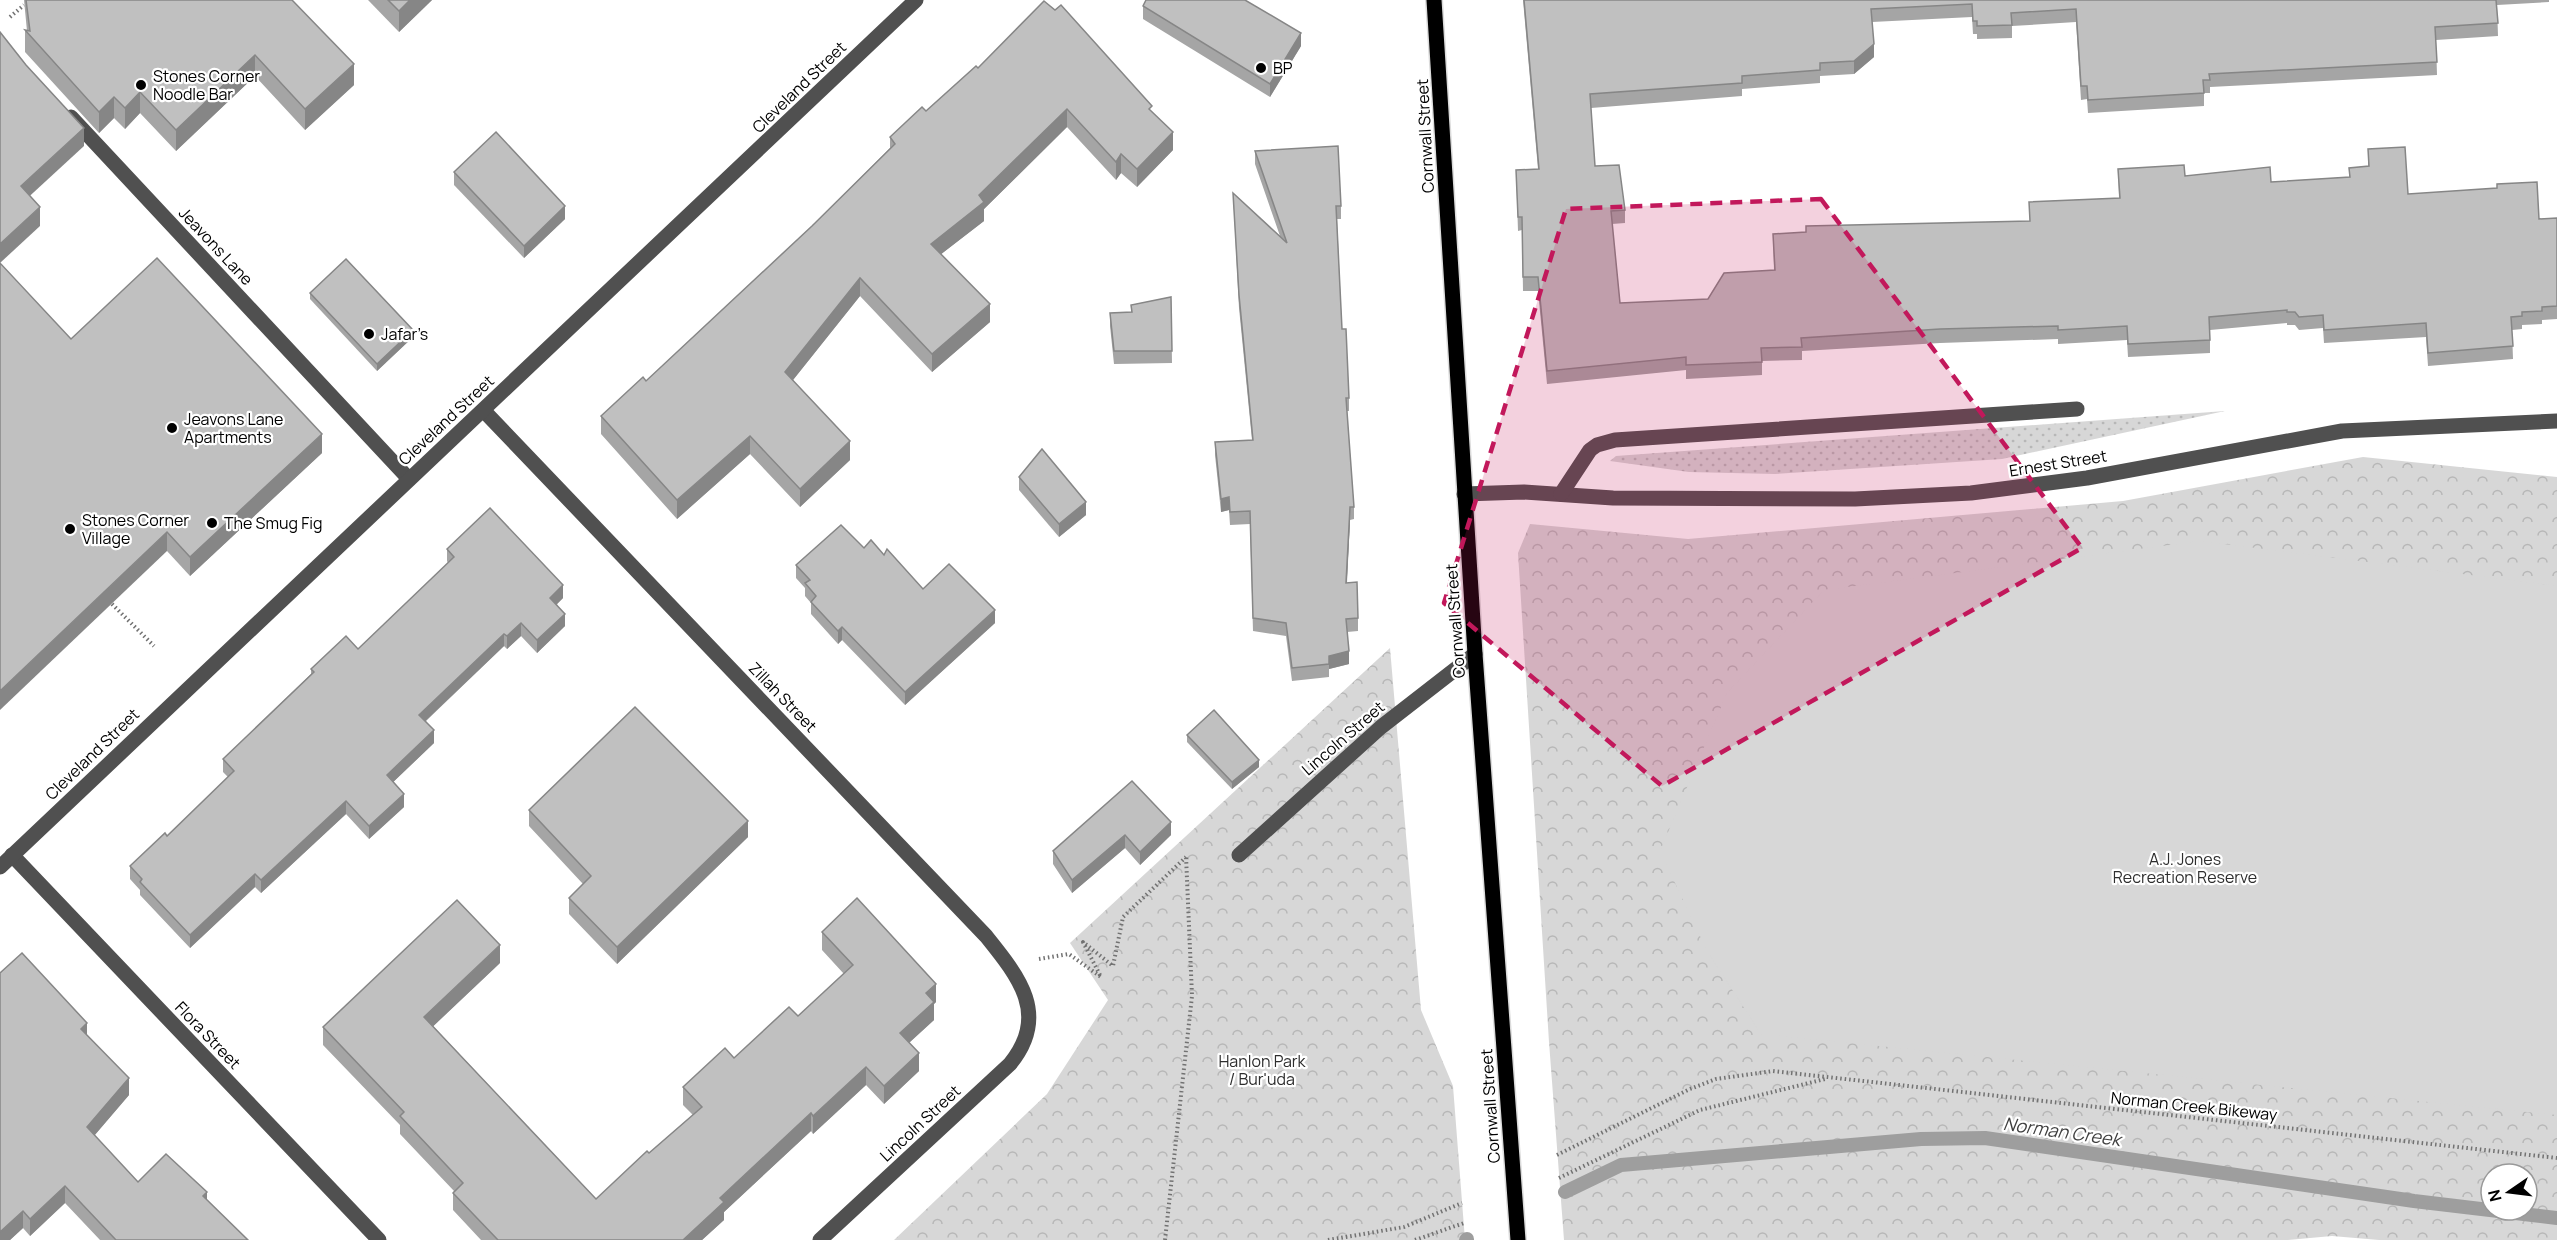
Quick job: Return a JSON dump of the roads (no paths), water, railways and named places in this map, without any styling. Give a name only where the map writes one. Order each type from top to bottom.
[{"type":"main road","name":"Cornwall Street","points":[[1434,0],[1464,494],[1518,1240]]},
{"type":"street","name":"Cleveland Street","points":[[0,867],[916,0]]},
{"type":"street","name":"Jeavons Lane","points":[[58,103],[409,479]]},
{"type":"street","points":[[1561,494],[1590,450],[1597,445],[1615,440],[2077,409]]},
{"type":"street","name":"Zillah Street","points":[[484,411],[986,936],[1009,965],[1024,993],[1030,1023]]},
{"type":"street","name":"Ernest Street","points":[[1464,494],[1855,500],[1971,494],[2087,478],[2342,431],[2557,421]]},
{"type":"street","name":"Lincoln Street","points":[[1239,855],[1381,727],[1475,654]]},
{"type":"street","name":"Flora Street","points":[[12,855],[379,1240]]},
{"type":"street","name":"Lincoln Street","points":[[820,1240],[1010,1064],[1022,1049],[1030,1023]]},
{"type":"waterway","name":"Norman Creek","points":[[1565,1192],[1621,1165],[1921,1139],[1985,1138],[2414,1201],[2557,1218]]},
{"type":"place","name":"BP","points":[[1261,68]]},
{"type":"place","name":"Stones Corner Noodle Bar","points":[[141,85]]},
{"type":"place","name":"Jafar’s","points":[[369,334]]},
{"type":"place","name":"Jeavons Lane Apartments","points":[[172,428]]},
{"type":"place","name":"The Smug Fig","points":[[212,523]]},
{"type":"place","name":"Stones Corner Village","points":[[70,529]]},
{"type":"park label","name":"A.J. Jones Recreation Reserve","points":[[2185,868]]},
{"type":"park label","name":"Hanlon Park / Bur'uda","points":[[1262,1070]]}]
